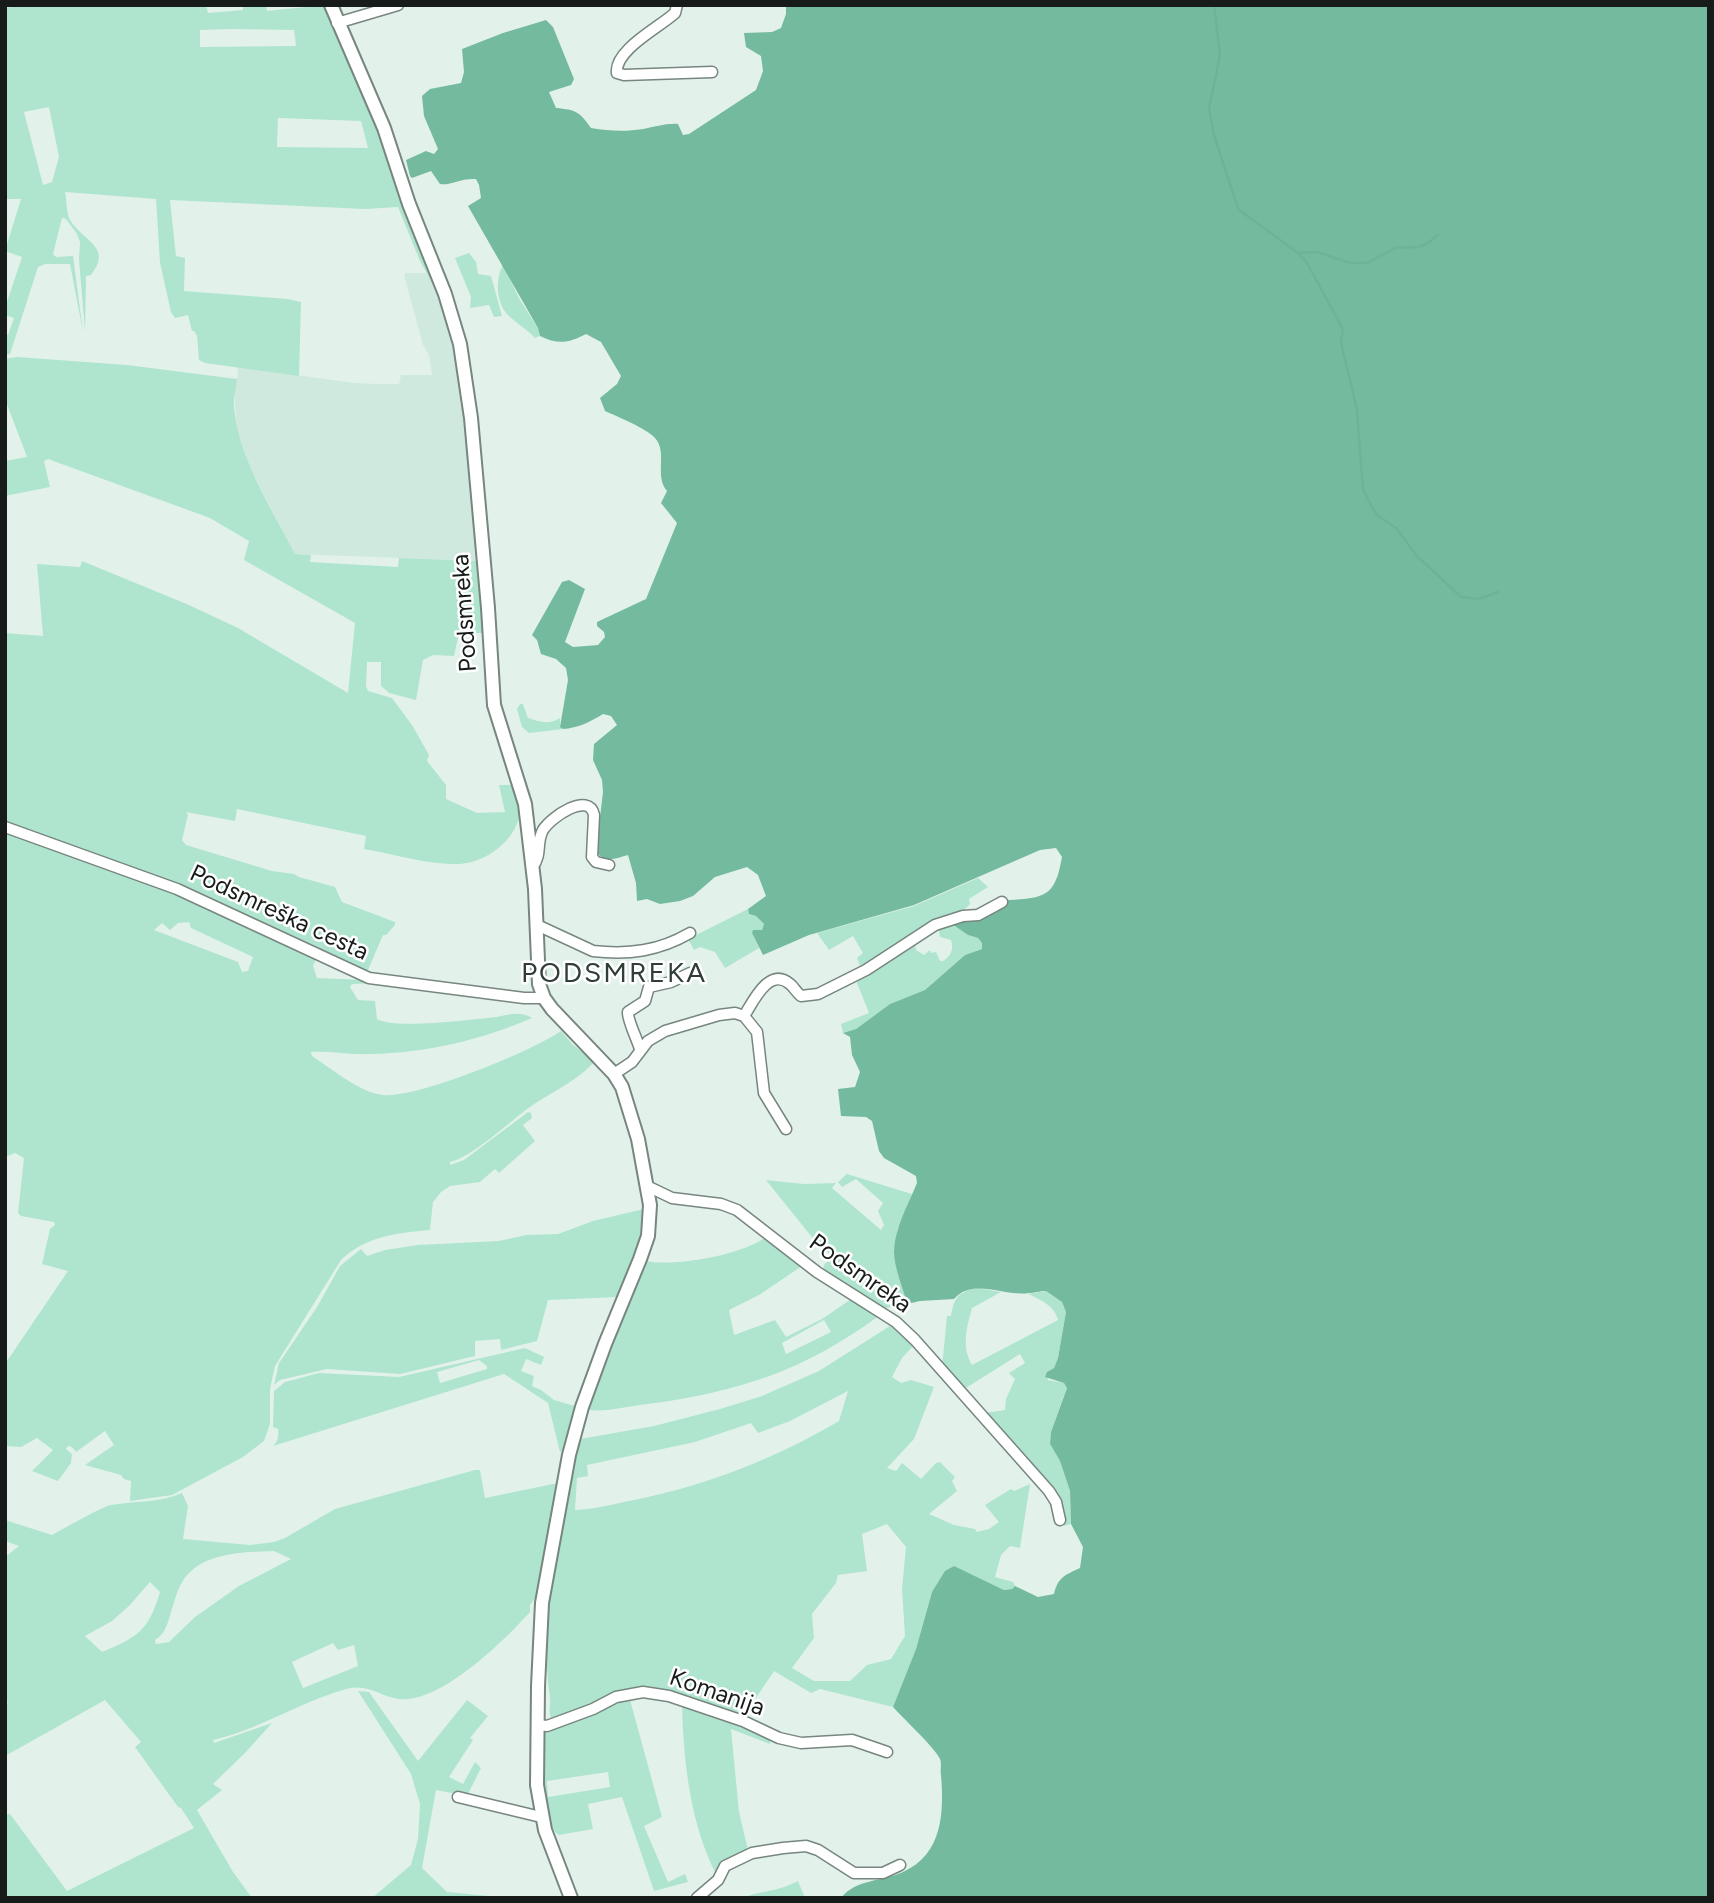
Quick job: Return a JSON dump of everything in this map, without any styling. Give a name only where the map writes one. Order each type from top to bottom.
[{"type":"street","name":"Podsmreka","points":[[331,5],[380,118],[457,331],[471,418],[494,705],[525,804],[533,866],[537,961],[544,998]]},
{"type":"street","points":[[337,23],[398,5]]},
{"type":"street","points":[[677,5],[675,13],[638,40],[621,59],[616,68],[617,73],[712,72]]},
{"type":"street","points":[[533,866],[538,860],[541,833],[545,827],[583,803],[593,808],[592,857],[596,862],[610,865]]},
{"type":"street","name":"Podsmreška cesta","points":[[5,827],[177,889],[369,978],[524,998],[544,998]]},
{"type":"street","points":[[744,1016],[761,990],[774,979],[782,979],[802,996],[818,994],[866,970],[935,925],[963,916],[978,915],[1002,902]]},
{"type":"street","points":[[537,925],[593,951],[602,952],[655,949],[669,945],[690,933]]},
{"type":"street","points":[[640,1049],[635,1030],[627,1017],[628,1012],[645,1000],[649,987],[671,982],[690,973]]},
{"type":"street","points":[[544,998],[614,1074],[622,1087],[632,1114],[650,1205],[648,1236],[582,1406],[569,1455],[542,1603],[538,1672],[537,1785],[541,1817],[571,1898]]},
{"type":"street","points":[[614,1074],[632,1062],[640,1049],[657,1036],[687,1023],[736,1013],[744,1016],[757,1032],[764,1093],[786,1129]]},
{"type":"street","name":"Podsmreka","points":[[647,1186],[672,1198],[721,1204],[737,1210],[817,1272],[896,1322],[1049,1491],[1056,1502],[1060,1520]]},
{"type":"street","name":"Komanija","points":[[537,1725],[547,1726],[593,1709],[616,1697],[643,1692],[669,1696],[743,1721],[779,1738],[802,1743],[852,1740],[887,1752]]},
{"type":"street","points":[[458,1797],[541,1817]]},
{"type":"street","points":[[697,1898],[718,1880],[725,1866],[752,1853],[806,1846],[818,1850],[854,1873],[883,1873],[900,1865]]},
{"type":"shaded area","points":[[432,273],[455,331],[466,396],[476,561],[295,554],[249,466],[237,430],[234,391],[238,367],[377,384],[399,384],[401,375],[432,375],[429,355],[423,345],[404,275]]},
{"type":"green space","points":[[24,5],[206,5],[208,13],[243,10],[243,5],[266,5],[267,11],[326,5],[362,86],[438,291],[420,261],[398,207],[365,209],[170,200],[176,256],[185,258],[184,291],[301,302],[299,376],[205,363],[199,360],[197,336],[192,331],[188,315],[175,318],[171,312],[160,263],[156,199],[65,192],[70,220],[98,251],[97,266],[91,275],[86,276],[85,331],[80,242],[66,219],[62,218],[53,254],[56,257],[73,256],[83,332],[70,264],[45,264],[38,267],[10,354],[5,355],[5,334],[8,335],[14,318],[5,315],[5,308],[22,257],[5,251],[21,199],[5,199],[5,8]],"holes":[[[200,30],[294,30],[296,46],[200,47]],[[49,107],[59,157],[52,182],[43,185],[24,112]],[[278,118],[361,121],[368,148],[277,147]]]},
{"type":"green space","points":[[786,5],[1709,5],[1709,1898],[841,1898],[854,1887],[895,1875],[916,1864],[926,1854],[938,1831],[942,1803],[940,1759],[893,1707],[916,1649],[932,1592],[945,1571],[954,1566],[1004,1590],[1015,1586],[1038,1597],[1054,1594],[1063,1577],[1080,1568],[1083,1547],[1071,1524],[1070,1491],[1060,1461],[1050,1444],[1051,1432],[1067,1388],[1064,1383],[1045,1377],[1047,1372],[1054,1368],[1058,1358],[1066,1312],[1062,1302],[1046,1291],[1019,1294],[979,1288],[970,1289],[954,1299],[907,1304],[894,1251],[899,1225],[917,1183],[916,1176],[884,1158],[879,1151],[872,1121],[866,1117],[841,1116],[838,1089],[855,1087],[860,1072],[852,1055],[850,1037],[843,1033],[856,1029],[890,1004],[925,990],[965,955],[982,949],[978,938],[968,935],[949,922],[1005,907],[1008,900],[1031,898],[1046,893],[1056,880],[1062,857],[1056,848],[1040,850],[914,905],[809,935],[763,955],[752,933],[753,930],[762,930],[764,924],[756,916],[749,914],[748,909],[766,896],[758,875],[747,867],[715,877],[693,896],[680,901],[660,904],[647,899],[637,901],[636,883],[628,855],[609,859],[598,854],[603,792],[602,780],[593,760],[594,744],[617,725],[611,716],[603,714],[579,726],[563,729],[560,727],[568,680],[566,668],[556,659],[541,654],[537,640],[532,635],[562,582],[569,580],[585,589],[565,642],[573,647],[598,645],[605,637],[597,622],[646,599],[677,523],[661,503],[667,491],[661,478],[661,450],[655,438],[645,430],[605,411],[600,398],[617,384],[621,376],[601,342],[586,334],[563,342],[540,336],[538,328],[468,206],[481,198],[476,179],[440,184],[431,171],[412,178],[406,160],[426,151],[434,154],[438,149],[424,116],[422,96],[430,89],[461,83],[464,72],[462,49],[546,20],[553,27],[574,79],[571,85],[549,92],[556,108],[576,112],[591,128],[630,131],[678,124],[683,135],[689,134],[756,90],[763,71],[761,56],[746,47],[744,33],[772,32],[781,28]]},
{"type":"green space","points":[[469,253],[476,262],[478,274],[491,276],[502,316],[494,317],[489,305],[470,308],[471,297],[455,258]]},
{"type":"green space","points":[[503,265],[540,336],[535,338],[504,310],[498,291]]},
{"type":"green space","points":[[17,357],[127,365],[237,379],[234,405],[242,444],[257,482],[295,554],[311,555],[310,562],[398,567],[399,558],[476,561],[485,633],[459,633],[454,656],[433,655],[423,660],[416,700],[389,693],[381,686],[381,662],[367,662],[366,686],[368,691],[392,698],[412,725],[429,755],[427,761],[446,785],[446,799],[477,813],[505,812],[499,785],[515,785],[520,814],[515,828],[502,845],[473,862],[440,863],[364,849],[366,836],[237,809],[235,821],[186,812],[188,815],[182,840],[186,845],[335,887],[342,902],[395,922],[386,935],[383,935],[368,970],[354,969],[180,887],[79,847],[5,823],[5,633],[43,636],[37,564],[80,567],[82,561],[189,605],[238,628],[348,693],[355,623],[244,560],[249,541],[210,518],[48,459],[44,461],[50,487],[5,496],[5,461],[27,457],[5,399],[5,359]]},
{"type":"green space","points":[[523,704],[528,718],[548,722],[560,718],[560,726],[563,729],[529,733],[522,727],[517,709]]},
{"type":"green space","points":[[5,831],[177,892],[316,958],[313,966],[317,978],[366,980],[376,983],[352,984],[350,987],[358,1000],[375,1001],[377,1019],[400,1024],[417,1024],[515,1014],[532,1018],[473,1039],[432,1048],[370,1054],[311,1052],[312,1056],[365,1090],[383,1095],[399,1094],[446,1082],[526,1050],[561,1031],[573,1045],[592,1059],[593,1063],[579,1076],[530,1107],[480,1146],[450,1162],[450,1165],[464,1160],[528,1112],[531,1113],[532,1118],[523,1125],[535,1141],[499,1173],[495,1169],[480,1182],[450,1186],[441,1192],[433,1202],[430,1230],[394,1234],[371,1241],[341,1260],[275,1366],[270,1389],[270,1424],[264,1441],[243,1457],[172,1495],[130,1501],[131,1481],[121,1475],[85,1465],[114,1445],[105,1431],[76,1452],[68,1446],[66,1449],[72,1454],[71,1463],[58,1481],[32,1471],[53,1450],[37,1438],[21,1447],[5,1446],[5,1364],[68,1271],[42,1264],[54,1222],[21,1216],[18,1213],[24,1158],[15,1153],[5,1157]],"holes":[[[189,922],[191,928],[253,957],[248,971],[242,972],[238,962],[154,930],[162,923],[170,930],[178,923]]]},
{"type":"green space","points":[[978,878],[988,887],[969,899],[970,904],[959,915],[861,969],[857,958],[863,953],[853,936],[829,950],[817,933],[914,906]]},
{"type":"green space","points":[[748,909],[749,914],[756,916],[764,924],[762,930],[752,933],[759,948],[725,968],[715,952],[700,947],[694,950],[688,939]]},
{"type":"green space","points":[[949,922],[968,935],[978,938],[982,949],[965,955],[925,990],[890,1004],[856,1029],[843,1033],[841,1024],[869,1013],[857,983],[859,976],[915,942],[916,950],[924,955],[930,950],[931,953],[936,952],[940,961],[943,961],[951,952],[952,943],[951,940],[940,937],[938,926]]},
{"type":"green space","points":[[847,1174],[912,1194],[897,1231],[896,1265],[907,1304],[880,1309],[823,1272],[824,1265],[832,1256],[815,1241],[766,1180],[804,1184],[836,1183],[832,1188],[881,1230],[884,1225],[878,1211],[883,1203],[856,1179],[842,1187],[838,1182]]},
{"type":"green space","points":[[644,1209],[642,1237],[617,1297],[548,1300],[537,1341],[501,1350],[500,1339],[475,1341],[475,1356],[400,1374],[327,1369],[280,1380],[274,1385],[279,1363],[317,1307],[340,1266],[361,1249],[367,1256],[418,1245],[499,1241],[526,1235],[558,1234],[593,1221]]},
{"type":"green space","points":[[767,1236],[802,1266],[759,1295],[729,1310],[734,1335],[775,1320],[786,1337],[822,1319],[853,1298],[880,1315],[825,1350],[770,1376],[681,1399],[611,1410],[589,1410],[617,1330],[646,1261],[691,1261],[726,1254]],"holes":[[[824,1320],[831,1332],[786,1354],[782,1343]]]},
{"type":"green space","points":[[977,1288],[1001,1292],[972,1308],[966,1344],[972,1365],[1058,1320],[1050,1307],[1028,1294],[1046,1291],[1062,1302],[1066,1312],[1058,1358],[1054,1368],[1047,1372],[1048,1380],[1064,1383],[1067,1387],[1051,1432],[1050,1444],[1060,1461],[1070,1491],[1071,1524],[1064,1526],[1058,1501],[984,1413],[1005,1410],[1006,1399],[1015,1379],[1009,1373],[1025,1363],[1020,1354],[961,1391],[942,1367],[947,1316],[951,1316],[958,1297]]},
{"type":"green space","points":[[893,1324],[915,1344],[902,1358],[892,1377],[901,1383],[911,1380],[934,1387],[914,1439],[887,1468],[896,1471],[902,1463],[921,1479],[940,1462],[955,1477],[952,1481],[957,1491],[929,1514],[954,1525],[975,1529],[977,1532],[989,1529],[999,1522],[985,1505],[1011,1489],[1014,1491],[1030,1484],[1020,1548],[1010,1546],[1001,1555],[995,1577],[1013,1582],[1015,1586],[1004,1590],[953,1566],[932,1592],[916,1649],[893,1707],[820,1689],[811,1693],[774,1671],[750,1707],[741,1703],[735,1716],[651,1691],[558,1720],[551,1718],[547,1668],[550,1602],[566,1500],[580,1439],[654,1426],[720,1409],[762,1396],[819,1371]],"holes":[[[848,1391],[839,1421],[767,1458],[691,1486],[607,1506],[575,1510],[577,1478],[588,1476],[587,1465],[695,1442],[751,1423],[758,1433],[790,1421]],[[887,1524],[906,1547],[902,1589],[905,1636],[891,1659],[867,1665],[850,1681],[814,1681],[792,1668],[814,1638],[812,1614],[836,1583],[838,1575],[867,1571],[862,1534]]]},
{"type":"green space","points":[[525,1348],[544,1357],[541,1365],[526,1359],[521,1371],[534,1376],[532,1386],[554,1400],[575,1406],[564,1450],[560,1452],[548,1403],[504,1374],[273,1446],[278,1434],[278,1429],[273,1427],[274,1391],[285,1382],[319,1373],[399,1377]],"holes":[[[479,1360],[487,1369],[440,1383],[437,1372]]]},
{"type":"green space","points":[[475,1470],[480,1470],[485,1498],[558,1483],[538,1594],[530,1605],[530,1612],[470,1668],[433,1692],[415,1698],[399,1699],[366,1689],[352,1688],[326,1695],[247,1729],[213,1740],[214,1743],[272,1723],[213,1784],[222,1790],[197,1810],[233,1872],[252,1898],[5,1898],[5,1815],[10,1814],[67,1891],[194,1828],[135,1747],[141,1742],[105,1700],[5,1756],[5,1705],[8,1703],[5,1696],[5,1557],[19,1546],[5,1541],[5,1520],[52,1535],[107,1506],[156,1500],[182,1493],[188,1506],[183,1539],[250,1545],[285,1538],[335,1509]],"holes":[[[274,1551],[291,1559],[239,1586],[195,1617],[169,1642],[156,1644],[155,1640],[167,1624],[180,1586],[197,1566],[221,1556]],[[150,1582],[160,1592],[151,1615],[140,1631],[125,1642],[102,1652],[85,1636],[112,1621]],[[333,1643],[338,1650],[354,1645],[358,1666],[303,1688],[292,1662]]]},
{"type":"green space","points":[[358,1691],[369,1692],[418,1761],[467,1700],[488,1716],[470,1738],[473,1740],[449,1777],[463,1784],[475,1762],[481,1768],[467,1796],[436,1790],[422,1868],[447,1892],[510,1898],[372,1898],[411,1865],[418,1839],[420,1804],[411,1774]]},
{"type":"green space","points":[[629,1696],[662,1817],[644,1826],[668,1882],[685,1874],[688,1882],[654,1891],[622,1797],[588,1804],[593,1829],[559,1835],[552,1827],[544,1803],[541,1773],[544,1734]],"holes":[[[608,1772],[610,1787],[548,1797],[547,1781]]]},
{"type":"green space","points":[[682,1702],[771,1734],[770,1744],[731,1729],[739,1812],[748,1850],[716,1874],[694,1812],[684,1746]]},
{"type":"green space","points":[[798,1881],[805,1898],[741,1898],[784,1887]]},
{"type":"waterway","points":[[1214,5],[1220,55],[1209,109],[1214,135],[1238,209],[1298,253],[1307,263],[1343,329],[1341,342],[1357,410],[1363,489],[1377,515],[1396,528],[1417,556],[1461,597],[1479,599],[1498,592]]},
{"type":"waterway","points":[[1300,253],[1317,252],[1350,263],[1367,263],[1395,248],[1419,247],[1438,235]]},
{"type":"district","name":"PODSMREKA","points":[[614,974]]}]
